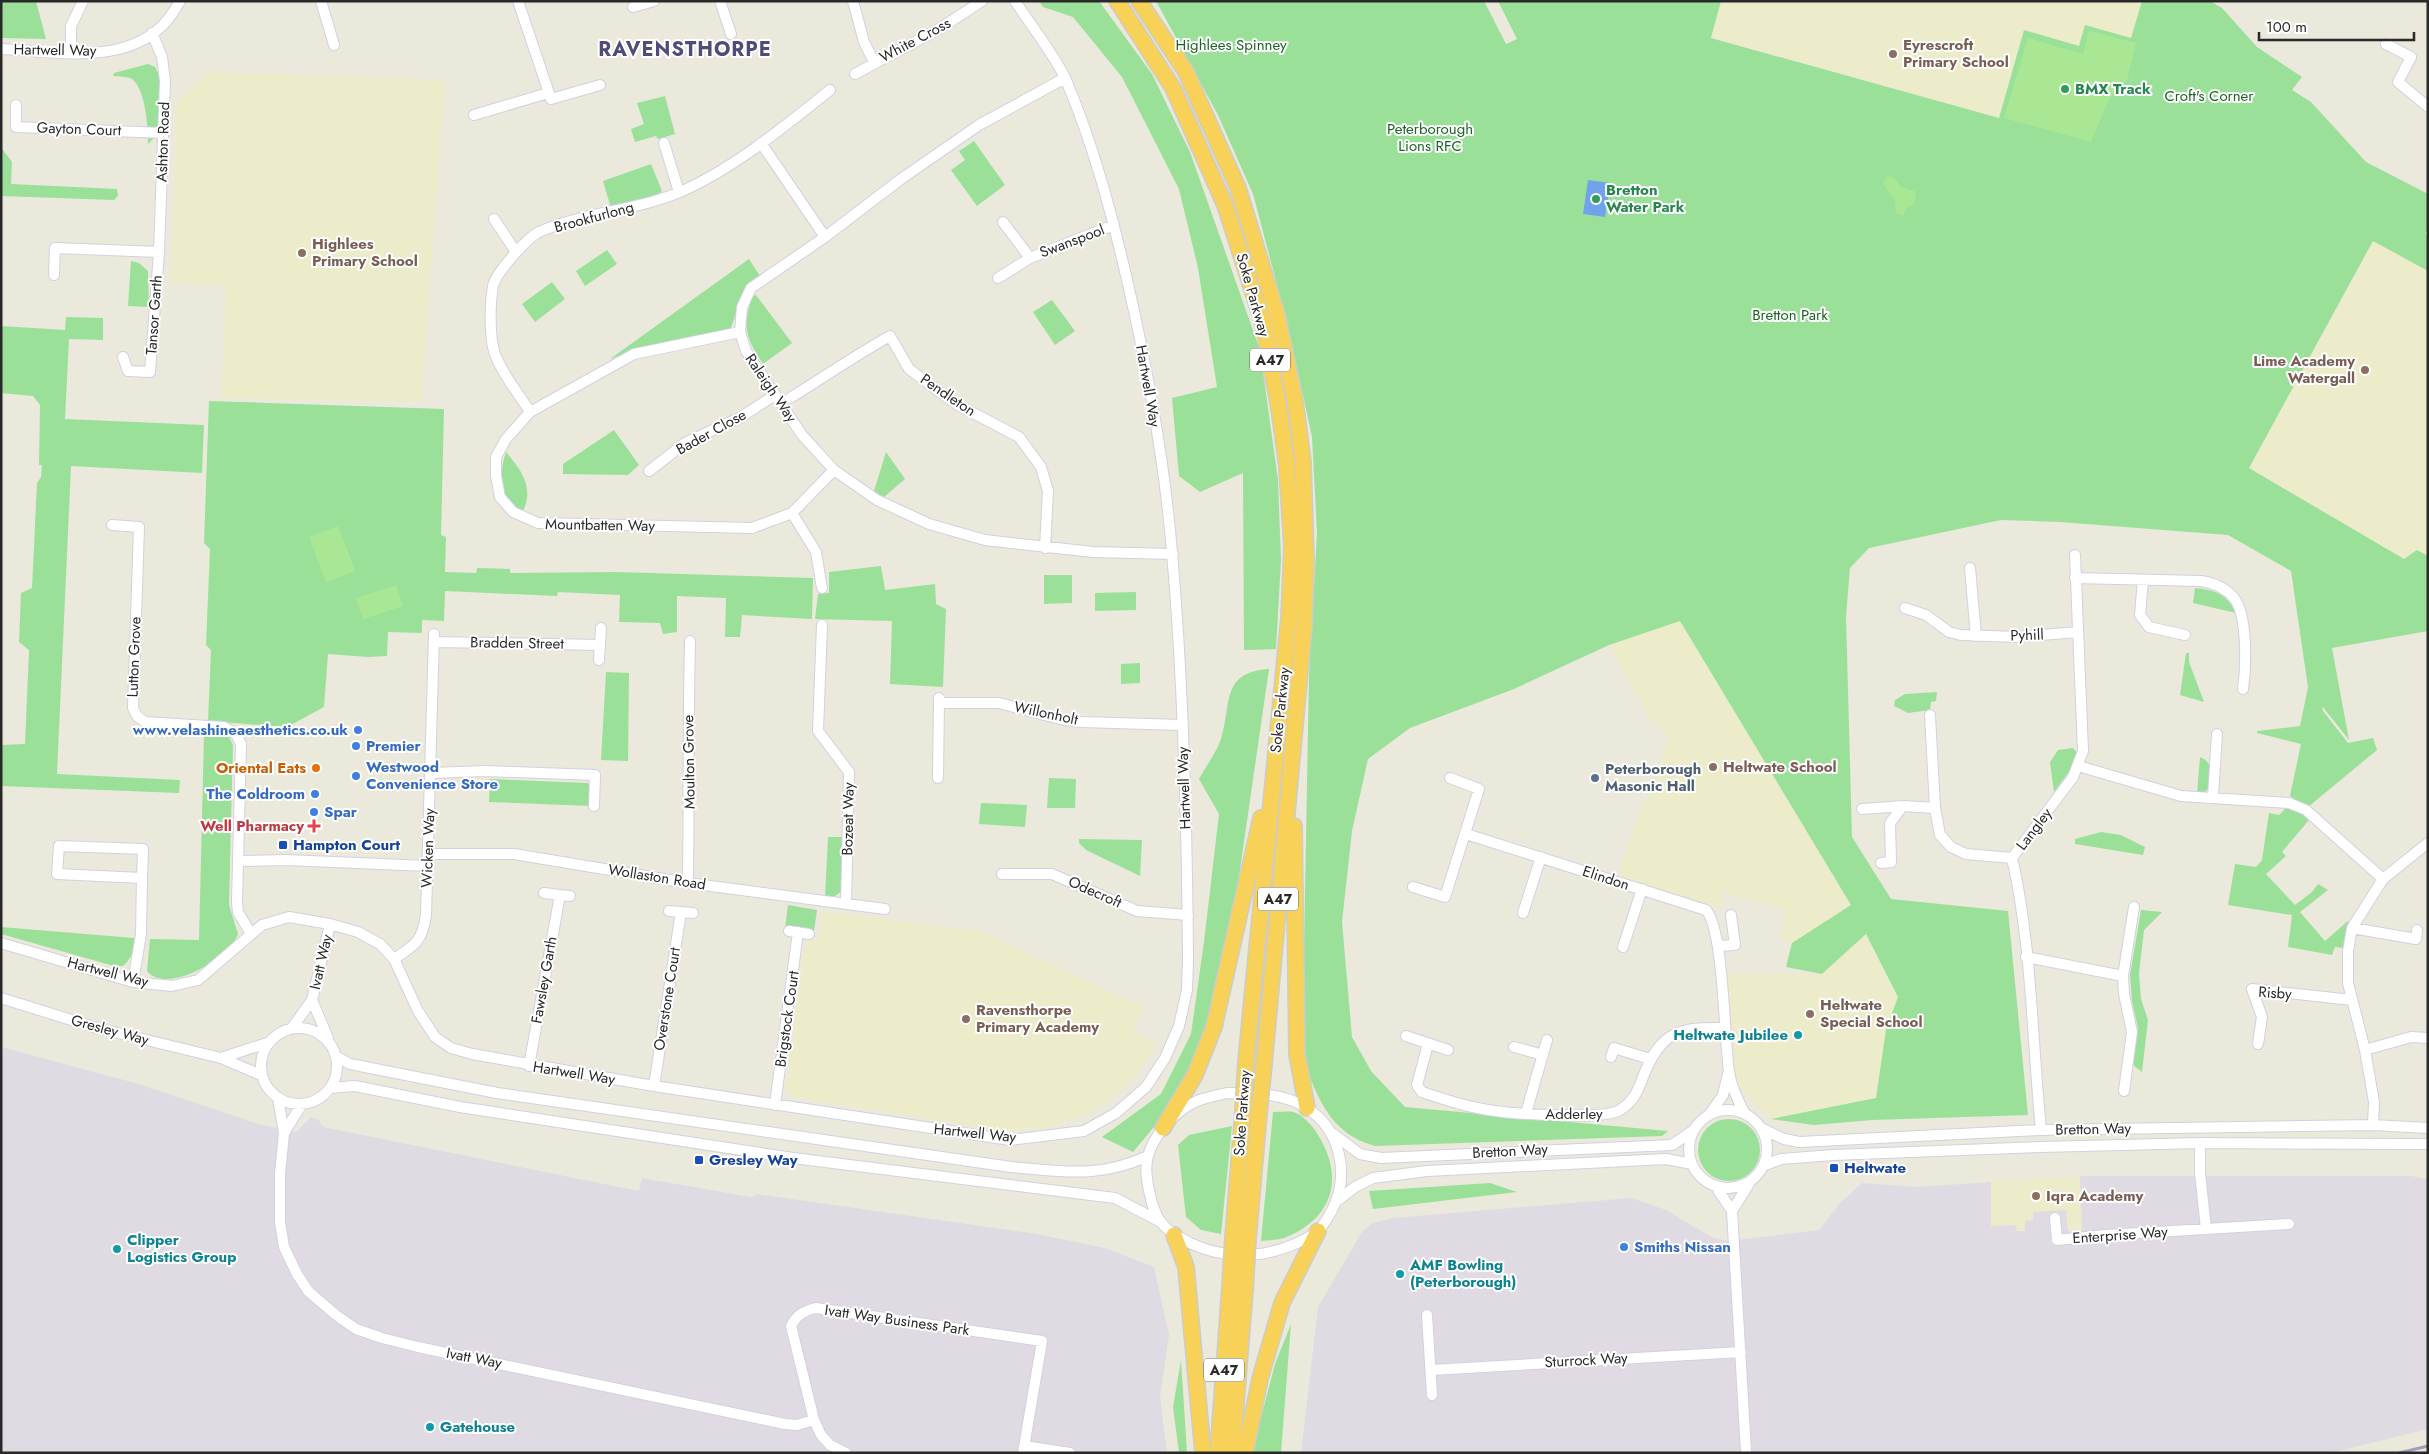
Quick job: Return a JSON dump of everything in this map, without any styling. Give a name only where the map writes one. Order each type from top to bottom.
[{"type":"highway","name":"Soke Parkway","points":[[1117,1],[1173,88],[1225,205],[1263,323],[1285,448],[1292,547],[1289,618],[1242,1112],[1241,1239]]},
{"type":"highway","name":"Soke Parkway","points":[[1139,1],[1186,72],[1238,188],[1281,334],[1295,402],[1303,462],[1306,551],[1304,626],[1259,1113],[1241,1239],[1218,1453]]},
{"type":"highway","name":"A47","points":[[1293,734],[1297,1054],[1307,1108]]},
{"type":"highway","name":"A47","points":[[1163,1128],[1195,1074],[1214,1027],[1276,750]]},
{"type":"highway","points":[[1245,1453],[1260,1379],[1282,1303],[1318,1232]]},
{"type":"highway","points":[[1174,1235],[1186,1267],[1203,1453]]},
{"type":"highway","name":"Soke Parkway","points":[[1232,1453],[1237,1288]]},
{"type":"street","points":[[71,52],[71,26],[83,1]]},
{"type":"street","name":"Hartwell Way","points":[[1,49],[71,52],[116,50],[152,33],[165,22],[180,1]]},
{"type":"street","points":[[321,1],[334,45]]},
{"type":"street","points":[[518,1],[551,100],[600,85]]},
{"type":"street","points":[[633,8],[654,1]]},
{"type":"street","points":[[720,1],[731,34]]},
{"type":"street","name":"White Cross","points":[[853,1],[864,42],[874,62]]},
{"type":"street","name":"White Cross","points":[[855,74],[874,62],[939,29],[982,1]]},
{"type":"street","name":"Hartwell Way","points":[[1,943],[133,982],[172,986],[198,980],[262,925],[290,918],[330,924],[358,932],[380,944],[394,959],[418,1011],[435,1038],[451,1048],[528,1066],[1010,1140],[1084,1131],[1116,1113],[1146,1087],[1165,1058],[1179,1026],[1187,990],[1188,915],[1182,725],[1172,554],[1158,440],[1137,325],[1114,225],[1092,150],[1066,78],[1015,1]]},
{"type":"street","name":"Ashton Road","points":[[152,33],[162,57],[164,80],[159,252]]},
{"type":"street","points":[[2386,44],[2411,57],[2398,82],[2428,107]]},
{"type":"street","name":"Raleigh Way","points":[[1066,78],[979,125],[901,179],[825,238],[751,288],[742,308],[740,332],[746,352],[802,435],[834,470],[877,500],[930,524],[985,540],[1044,548],[1172,554]]},
{"type":"street","name":"Brookfurlong","points":[[530,412],[495,354],[491,329],[493,284],[516,252],[536,233],[563,224],[644,204],[702,182],[760,143],[830,90]]},
{"type":"street","points":[[474,115],[548,93]]},
{"type":"street","name":"Gayton Court","points":[[16,105],[16,126],[163,133]]},
{"type":"street","points":[[664,143],[679,192]]},
{"type":"street","points":[[760,143],[825,238]]},
{"type":"street","points":[[494,219],[516,252]]},
{"type":"street","points":[[1003,222],[1030,258]]},
{"type":"street","name":"Swanspool","points":[[998,278],[1030,258],[1114,225]]},
{"type":"street","points":[[54,274],[55,248],[159,252]]},
{"type":"street","name":"Tansor Garth","points":[[123,357],[128,370],[150,372],[159,252]]},
{"type":"street","name":"Mountbatten Way","points":[[740,332],[634,354],[530,412],[506,439],[496,457],[496,476],[500,497],[513,512],[538,523],[752,528],[792,513],[834,470]]},
{"type":"street","name":"Pendleton","points":[[790,398],[852,357],[890,336],[909,369],[956,404],[1019,437],[1042,466],[1048,491],[1044,548]]},
{"type":"street","name":"Bader Close","points":[[649,471],[685,443],[741,417],[775,395]]},
{"type":"street","points":[[792,513],[816,552],[822,588]]},
{"type":"street","name":"Lutton Grove","points":[[112,525],[139,527],[133,708],[137,716],[146,722],[224,727],[236,734],[241,744],[238,909],[250,934]]},
{"type":"street","name":"Langley","points":[[2040,1130],[2026,957],[2018,883],[2012,858],[2073,778],[2083,751],[2075,554]]},
{"type":"street","points":[[1970,568],[1976,636]]},
{"type":"street","points":[[2075,578],[2201,581],[2218,584],[2234,598],[2242,622],[2246,670],[2243,690]]},
{"type":"street","points":[[2143,580],[2140,615],[2149,627],[2185,635]]},
{"type":"street","name":"Pyhill","points":[[1906,608],[1926,615],[1949,632],[1976,636],[2018,637],[2078,632]]},
{"type":"street","name":"Bozeat Way","points":[[822,625],[818,731],[850,772],[846,904]]},
{"type":"street","points":[[599,660],[601,628]]},
{"type":"street","name":"Bradden Street","points":[[434,638],[600,644]]},
{"type":"street","name":"Wicken Way","points":[[394,959],[417,944],[424,932],[429,854],[434,638]]},
{"type":"street","name":"Moulton Grove","points":[[688,883],[690,641]]},
{"type":"street","name":"Willonholt","points":[[938,778],[939,700],[999,703],[1064,720],[1081,722],[1182,725]]},
{"type":"street","points":[[1930,715],[1935,808],[1940,835],[1951,847],[1966,854],[2012,858]]},
{"type":"street","points":[[2213,797],[2217,734]]},
{"type":"street","points":[[2078,766],[2182,796],[2289,803],[2306,810],[2383,879]]},
{"type":"street","points":[[431,773],[486,771],[595,775],[594,806]]},
{"type":"street","points":[[1413,888],[1445,897],[1479,789],[1450,778]]},
{"type":"street","points":[[1862,809],[1903,806],[1935,808]]},
{"type":"street","points":[[1881,863],[1891,862],[1890,823],[1903,806]]},
{"type":"street","name":"Elindon","points":[[1466,834],[1642,889],[1623,947]]},
{"type":"street","points":[[2373,1125],[2374,1102],[2365,1050],[2348,983],[2348,951],[2352,928],[2383,879],[2428,843]]},
{"type":"street","points":[[133,982],[141,934],[143,849],[59,846],[58,874],[142,878]]},
{"type":"street","name":"Wollaston Road","points":[[429,854],[514,854],[688,883],[886,909]]},
{"type":"street","points":[[1523,913],[1541,857]]},
{"type":"street","points":[[239,861],[286,860],[428,866]]},
{"type":"street","name":"Odecroft","points":[[1002,874],[1052,874],[1137,911],[1188,915]]},
{"type":"street","points":[[1642,889],[1706,910],[1714,923],[1718,946],[1729,1073],[1736,1097],[1746,1114],[1761,1128],[1768,1150],[1766,1165],[1750,1182],[1732,1211]]},
{"type":"street","name":"Fawsley Garth","points":[[528,1066],[565,896],[544,893]]},
{"type":"street","points":[[2124,1091],[2132,1032],[2124,994],[2123,976],[2134,907]]},
{"type":"street","points":[[669,911],[693,913]]},
{"type":"street","name":"Overstone Court","points":[[654,1086],[680,912]]},
{"type":"street","points":[[1718,946],[1735,945],[1731,916]]},
{"type":"street","name":"Ivatt Way","points":[[292,1028],[312,1000],[330,924]]},
{"type":"street","points":[[2352,928],[2416,939],[2417,930]]},
{"type":"street","name":"Brigstock Court","points":[[775,1105],[794,932],[809,934]]},
{"type":"street","points":[[2026,957],[2123,976]]},
{"type":"street","name":"Risby","points":[[2258,1044],[2262,1017],[2252,989],[2352,1000]]},
{"type":"street","name":"Gresley Way","points":[[1,998],[97,1028],[221,1058],[261,1075]]},
{"type":"street","name":"Ivatt Way","points":[[312,1000],[330,1042]]},
{"type":"street","points":[[292,1028],[313,1030],[330,1042],[336,1057],[337,1070],[330,1088],[318,1099],[302,1104],[290,1103],[278,1098],[270,1092],[261,1075],[262,1053],[267,1043],[278,1033],[292,1028]]},
{"type":"street","name":"Adderley","points":[[1428,1044],[1417,1085],[1417,1094],[1496,1112],[1599,1116],[1619,1112],[1635,1097],[1650,1060],[1663,1042],[1680,1030],[1725,1028]]},
{"type":"street","points":[[1406,1036],[1448,1050]]},
{"type":"street","points":[[2365,1050],[2411,1038],[2428,1038]]},
{"type":"street","name":"Adderley","points":[[1526,1113],[1547,1040]]},
{"type":"street","points":[[221,1058],[267,1043]]},
{"type":"street","points":[[1514,1047],[1543,1055]]},
{"type":"street","points":[[1611,1057],[1614,1048],[1650,1060]]},
{"type":"street","points":[[336,1057],[350,1064],[497,1093],[1011,1168],[1094,1173],[1126,1166],[1148,1156]]},
{"type":"street","points":[[1729,1073],[1723,1095],[1709,1115],[1694,1130],[1690,1141],[1692,1164],[1702,1178],[1716,1186],[1727,1189],[1739,1187],[1750,1182]]},
{"type":"street","points":[[330,1088],[355,1086],[460,1108],[764,1153],[1115,1198],[1159,1220],[1174,1235],[1201,1248],[1227,1255],[1258,1255],[1286,1249],[1318,1232],[1337,1201],[1342,1177],[1340,1153],[1329,1131],[1307,1108],[1284,1099],[1256,1094],[1227,1093],[1192,1104],[1175,1116],[1163,1128],[1148,1156],[1149,1194],[1159,1220]]},
{"type":"street","name":"Ivatt Way","points":[[278,1098],[284,1133],[280,1174],[280,1222],[284,1247],[308,1291],[336,1316],[356,1328],[382,1338],[409,1345],[785,1424],[797,1425],[814,1420]]},
{"type":"street","name":"Ivatt Way","points":[[284,1133],[302,1104]]},
{"type":"street","points":[[1709,1115],[1720,1111],[1733,1110],[1746,1114]]},
{"type":"street","name":"Bretton Way","points":[[1761,1128],[1784,1139],[1799,1142],[2040,1130],[2373,1125],[2428,1128]]},
{"type":"street","name":"Bretton Way","points":[[1329,1131],[1360,1154],[1381,1158],[1672,1145],[1694,1130]]},
{"type":"street","points":[[2200,1143],[2200,1173],[2206,1229]]},
{"type":"street","name":"Bretton Way","points":[[1766,1165],[1781,1159],[1833,1155],[2200,1143],[2428,1144]]},
{"type":"street","name":"Bretton Way","points":[[1337,1201],[1355,1187],[1373,1178],[1427,1171],[1666,1159],[1692,1164]]},
{"type":"street","points":[[1716,1186],[1732,1211],[1746,1451]]},
{"type":"street","name":"Enterprise Way","points":[[2055,1218],[2057,1240],[2289,1224]]},
{"type":"street","name":"Ivatt Way Business Park","points":[[846,1453],[830,1445],[821,1435],[814,1420],[791,1326],[795,1318],[804,1311],[816,1308],[1042,1342],[1023,1450]]},
{"type":"street","points":[[1427,1314],[1432,1395]]},
{"type":"street","name":"Sturrock Way","points":[[1431,1370],[1741,1352]]},
{"type":"street","points":[[1023,1450],[1070,1453]]},
{"type":"shaded area","name":"Eyrescroft Primary School","points":[[1721,1],[2142,1],[2131,39],[2085,25],[2079,46],[2024,30],[1999,118],[1711,37]]},
{"type":"shaded area","name":"Highlees Primary School","points":[[208,72],[445,80],[421,402],[222,398],[226,285],[171,283],[177,101]]},
{"type":"shaded area","name":"Lime Academy Watergall","points":[[2374,241],[2428,271],[2428,556],[2417,550],[2404,559],[2249,468]]},
{"type":"shaded area","name":"Heltwate School","points":[[1680,621],[1852,905],[1792,943],[1781,939],[1784,910],[1723,892],[1720,908],[1618,877],[1643,803],[1650,797],[1668,737],[1664,729],[1655,726],[1609,645]]},
{"type":"shaded area","name":"Ravensthorpe Primary Academy","points":[[822,911],[980,931],[1143,1007],[1132,1032],[1158,1043],[1134,1079],[1115,1096],[1091,1112],[1046,1128],[1006,1131],[794,1098],[786,1088],[806,942],[818,939]]},
{"type":"shaded area","name":"Heltwate Special School","points":[[1866,934],[1898,997],[1886,1030],[1876,1098],[1771,1119],[1735,1082],[1724,974],[1822,974]]},
{"type":"shaded area","points":[[1,1047],[139,1084],[258,1124],[296,1132],[311,1117],[319,1120],[323,1127],[639,1191],[642,1178],[751,1197],[757,1194],[1037,1234],[1105,1248],[1154,1267],[1169,1335],[1160,1398],[1167,1453],[1,1453]]},
{"type":"shaded area","points":[[2080,1176],[2411,1176],[2428,1179],[2428,1429],[2331,1453],[1301,1453],[1318,1307],[1362,1232],[1372,1223],[1393,1218],[1632,1198],[1666,1210],[1713,1238],[1728,1241],[1819,1230],[1841,1202],[1862,1183],[1917,1187]]},
{"type":"shaded area","name":"Iqra Academy","points":[[2080,1176],[2082,1230],[2068,1231],[2066,1210],[2033,1212],[2033,1220],[2025,1221],[2025,1231],[2017,1231],[2016,1225],[1991,1226],[1991,1181]]},
{"type":"green space","points":[[1,1],[36,1],[46,39],[1,38]]},
{"type":"green space","points":[[1039,1],[1099,1],[1152,74],[1190,152],[1260,350],[1278,480],[1281,560],[1276,649],[1244,650],[1243,473],[1200,492],[1179,476],[1172,398],[1217,387],[1198,268],[1179,189],[1122,77],[1073,17],[1043,7]]},
{"type":"green space","name":"Bretton Park","points":[[1156,1],[1484,1],[1506,44],[1517,39],[1498,1],[1721,1],[1711,38],[1999,118],[2024,30],[2079,46],[2085,25],[2131,38],[2142,1],[2210,1],[2222,8],[2257,47],[2302,77],[2292,90],[2311,102],[2366,162],[2428,194],[2428,229],[2425,234],[2428,235],[2428,271],[2373,241],[2249,468],[2404,559],[2417,550],[2428,556],[2428,631],[2332,648],[2349,740],[2322,706],[2323,711],[2348,743],[2373,738],[2377,750],[2308,807],[2290,796],[2301,744],[2257,733],[2257,731],[2300,726],[2308,687],[2291,571],[2228,535],[2060,522],[2001,520],[1869,548],[1850,568],[1846,616],[1852,837],[1891,899],[2008,911],[2028,1115],[1872,1120],[1814,1125],[1771,1119],[1876,1098],[1886,1030],[1898,997],[1866,934],[1822,974],[1786,967],[1792,943],[1851,905],[1680,621],[1609,645],[1514,689],[1410,728],[1368,759],[1352,831],[1342,922],[1352,1037],[1371,1071],[1405,1107],[1668,1131],[1662,1136],[1375,1146],[1359,1140],[1346,1132],[1327,1112],[1302,1057],[1309,675],[1317,533],[1312,437],[1289,330],[1253,194],[1218,115]]},
{"type":"green space","name":"BMX Track","points":[[2089,31],[2136,43],[2127,80],[2109,99],[2091,142],[2004,118],[2028,38],[2083,54]]},
{"type":"green space","points":[[148,64],[155,67],[161,79],[159,130],[148,144],[145,110],[137,84],[130,78],[113,76],[114,73]]},
{"type":"green space","points":[[665,96],[675,134],[658,139],[656,136],[635,142],[631,129],[644,124],[637,103]]},
{"type":"green space","points":[[974,141],[1005,185],[977,206],[951,170],[965,160],[959,151]]},
{"type":"green space","points":[[1,147],[12,162],[11,184],[117,189],[118,196],[114,200],[1,196]]},
{"type":"green space","points":[[651,164],[662,191],[654,198],[611,208],[603,181]]},
{"type":"green space","points":[[1888,176],[1893,177],[1901,187],[1914,191],[1916,194],[1914,204],[1906,209],[1903,216],[1896,213],[1895,201],[1883,183]]},
{"type":"green space","points":[[607,250],[617,264],[585,286],[576,271]]},
{"type":"green space","points":[[749,259],[760,276],[743,292],[731,328],[726,331],[653,345],[610,359]]},
{"type":"green space","points":[[131,261],[139,263],[148,271],[149,307],[128,306]]},
{"type":"green space","points":[[552,282],[565,299],[535,322],[522,304]]},
{"type":"green space","points":[[756,295],[792,343],[763,364],[749,339],[746,324],[749,306],[753,296]]},
{"type":"green space","points":[[1052,300],[1075,331],[1055,345],[1033,312]]},
{"type":"green space","points":[[66,317],[103,318],[103,340],[69,339],[65,419],[204,425],[202,473],[71,466],[57,774],[180,780],[179,793],[1,786],[1,745],[25,744],[29,650],[19,642],[21,593],[32,588],[37,483],[41,477],[42,465],[39,465],[40,405],[33,396],[1,393],[1,326],[65,330]]},
{"type":"green space","points":[[209,401],[444,409],[441,535],[446,537],[445,572],[476,573],[477,568],[510,569],[510,573],[617,572],[813,578],[812,619],[742,615],[740,637],[725,637],[726,598],[677,596],[677,632],[663,634],[660,623],[619,622],[620,595],[558,592],[557,596],[445,591],[444,621],[422,620],[422,633],[388,632],[387,656],[368,657],[328,654],[324,707],[287,727],[208,721],[211,650],[206,645],[210,549],[204,543]]},
{"type":"green space","points":[[614,430],[639,465],[628,475],[563,474],[563,464]]},
{"type":"green space","points":[[506,452],[525,480],[527,496],[522,513],[509,502],[503,487],[502,470]]},
{"type":"green space","points":[[886,452],[905,479],[884,497],[874,491]]},
{"type":"green space","points":[[338,526],[355,571],[326,582],[309,537]]},
{"type":"green space","points":[[881,566],[885,590],[935,584],[936,604],[946,609],[943,687],[890,684],[892,621],[815,619],[818,594],[829,593],[829,572]]},
{"type":"green space","points":[[1044,575],[1072,575],[1072,603],[1044,604]]},
{"type":"green space","points":[[396,585],[403,606],[363,619],[356,598]]},
{"type":"green space","points":[[2195,588],[2220,594],[2229,601],[2236,613],[2193,603]]},
{"type":"green space","points":[[1136,592],[1136,610],[1095,611],[1095,593]]},
{"type":"green space","points":[[2186,653],[2189,653],[2189,662],[2204,702],[2180,695]]},
{"type":"green space","points":[[1140,663],[1140,683],[1121,684],[1121,664]]},
{"type":"green space","points":[[1269,669],[1234,911],[1204,1046],[1173,1104],[1133,1152],[1102,1137],[1161,1094],[1191,1034],[1219,814],[1199,779],[1221,739],[1228,703],[1235,684],[1242,676],[1253,671]]},
{"type":"green space","points":[[606,672],[629,673],[628,761],[601,760]]},
{"type":"green space","points":[[1937,692],[1936,701],[1931,702],[1930,710],[1908,713],[1894,706],[1895,700],[1905,694]]},
{"type":"green space","points":[[204,735],[229,737],[233,745],[229,905],[238,934],[233,943],[223,953],[197,970],[169,979],[157,978],[147,971],[150,939],[199,940]]},
{"type":"green space","points":[[2073,748],[2077,753],[2068,773],[2054,792],[2050,762],[2058,750]]},
{"type":"green space","points":[[2200,757],[2209,765],[2211,785],[2203,794],[2197,794]]},
{"type":"green space","points":[[1049,778],[1076,779],[1075,808],[1047,808]]},
{"type":"green space","points":[[490,779],[587,783],[592,786],[591,806],[489,802]]},
{"type":"green space","points":[[981,803],[1027,805],[1025,827],[979,824]]},
{"type":"green space","points":[[2285,809],[2296,809],[2309,820],[2282,852],[2286,856],[2266,874],[2295,905],[2312,892],[2318,884],[2328,890],[2300,912],[2325,941],[2348,921],[2350,923],[2344,948],[2335,947],[2332,955],[2288,947],[2292,915],[2228,905],[2235,864],[2256,867],[2262,860],[2269,813],[2279,815]]},
{"type":"green space","points":[[2101,832],[2121,835],[2145,847],[2143,855],[2075,844],[2075,839]]},
{"type":"green space","points":[[828,837],[845,837],[842,891],[831,899],[825,898]]},
{"type":"green space","points":[[1079,839],[1142,840],[1140,876],[1086,850],[1079,843]]},
{"type":"green space","points":[[788,905],[817,910],[814,931],[785,928]]},
{"type":"green space","points":[[2141,910],[2162,912],[2144,930],[2139,973],[2141,999],[2148,1020],[2142,1072],[2133,1065],[2138,1028],[2132,1001],[2130,975]]},
{"type":"green space","points":[[1,927],[134,938],[133,950],[129,960],[123,966],[114,966],[1,934]]},
{"type":"green space","points":[[1273,1112],[1293,1112],[1300,1115],[1311,1125],[1326,1151],[1331,1167],[1332,1181],[1330,1196],[1314,1220],[1301,1230],[1284,1238],[1261,1241]]},
{"type":"green space","points":[[1729,1119],[1746,1124],[1751,1128],[1755,1133],[1760,1150],[1755,1167],[1751,1172],[1746,1176],[1729,1181],[1712,1176],[1707,1172],[1703,1167],[1698,1150],[1703,1133],[1707,1128],[1712,1124]]},
{"type":"green space","points":[[1232,1126],[1221,1234],[1201,1230],[1186,1217],[1178,1145],[1189,1135]]},
{"type":"green space","points":[[1490,1183],[1517,1192],[1373,1209],[1369,1191]]},
{"type":"green space","points":[[1291,1324],[1281,1453],[1252,1453],[1275,1364]]},
{"type":"green space","points":[[1181,1360],[1187,1453],[1179,1453],[1173,1407]]},
{"type":"water","name":"Bretton Water Park","points":[[1588,180],[1610,183],[1605,217],[1583,214]]},
{"type":"railway","points":[[2399,1453],[2428,1446]]},
{"type":"place","name":"Eyrescroft Primary School","points":[[1893,54]]},
{"type":"place","name":"BMX Track","points":[[2065,89]]},
{"type":"place","name":"Bretton Water Park","points":[[1596,199]]},
{"type":"place","name":"Highlees Primary School","points":[[302,253]]},
{"type":"place","name":"Lime Academy Watergall","points":[[2365,370]]},
{"type":"place","name":"www.velashineaesthetics.co.uk","points":[[358,730]]},
{"type":"place","name":"Premier","points":[[356,746]]},
{"type":"place","name":"Heltwate School","points":[[1713,767]]},
{"type":"place","name":"Oriental Eats","points":[[316,768]]},
{"type":"place","name":"Westwood Convenience Store","points":[[356,776]]},
{"type":"place","name":"Peterborough Masonic Hall","points":[[1595,778]]},
{"type":"place","name":"The Coldroom","points":[[315,794]]},
{"type":"place","name":"Spar","points":[[314,812]]},
{"type":"place","name":"Well Pharmacy","points":[[314,826]]},
{"type":"place","name":"Hampton Court","points":[[283,845]]},
{"type":"place","name":"Heltwate Special School","points":[[1810,1014]]},
{"type":"place","name":"Ravensthorpe Primary Academy","points":[[966,1019]]},
{"type":"place","name":"Heltwate Jubilee","points":[[1798,1035]]},
{"type":"place","name":"Gresley Way","points":[[699,1160]]},
{"type":"place","name":"Heltwate","points":[[1834,1168]]},
{"type":"place","name":"Iqra Academy","points":[[2036,1196]]},
{"type":"place","name":"Smiths Nissan","points":[[1624,1247]]},
{"type":"place","name":"Clipper Logistics Group","points":[[117,1249]]},
{"type":"place","name":"AMF Bowling (Peterborough)","points":[[1400,1274]]},
{"type":"place","name":"Gatehouse","points":[[430,1427]]},
{"type":"district","name":"RAVENSTHORPE","points":[[685,49]]},
{"type":"park label","name":"Highlees Spinney","points":[[1231,45]]},
{"type":"park label","name":"Croft's Corner","points":[[2209,96]]},
{"type":"park label","name":"Peterborough Lions RFC","points":[[1430,138]]}]
